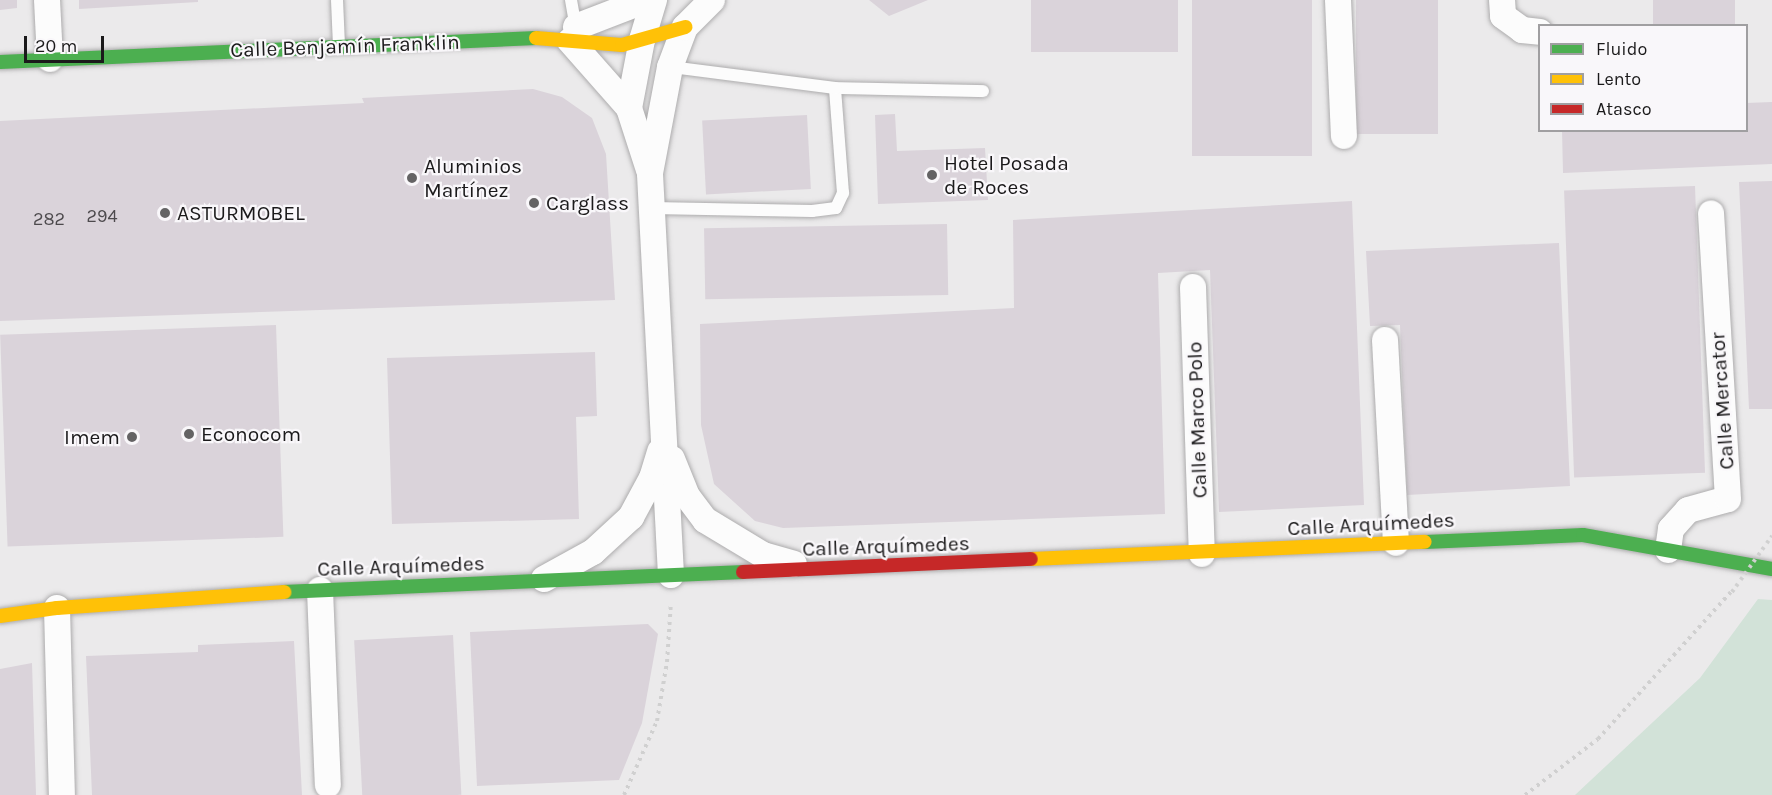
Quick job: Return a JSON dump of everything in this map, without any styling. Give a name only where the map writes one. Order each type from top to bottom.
[{"type":"street","points":[[47,0],[50,59]]},
{"type":"street","name":"Calle Benjamín Franklin","points":[[564,35],[646,0]]},
{"type":"street","points":[[629,108],[642,40],[654,0]]},
{"type":"street","points":[[650,173],[670,67],[685,27],[712,0]]},
{"type":"street","points":[[1338,0],[1344,136]]},
{"type":"street","points":[[1502,0],[1503,16],[1522,30],[1538,32]]},
{"type":"street","points":[[642,40],[685,27]]},
{"type":"street","name":"Calle Benjamín Franklin","points":[[0,62],[564,35],[620,30],[642,40]]},
{"type":"street","points":[[564,35],[629,108],[650,173],[671,574]]},
{"type":"street","points":[[642,40],[655,59],[652,98],[658,135]]},
{"type":"street","name":"Calle Mercator","points":[[1668,550],[1671,529],[1688,510],[1728,499],[1711,214]]},
{"type":"street","name":"Calle Marco Polo","points":[[1192,287],[1203,554]]},
{"type":"street","points":[[1385,340],[1396,543]]},
{"type":"street","points":[[664,440],[687,496],[705,520],[763,555],[814,570]]},
{"type":"street","points":[[540,582],[593,552],[631,517],[652,478],[664,440]]},
{"type":"street","name":"Calle Arquímedes","points":[[0,616],[57,608],[320,590],[1583,536],[1772,569]]},
{"type":"street","points":[[320,590],[328,785]]},
{"type":"street","points":[[57,608],[62,795]]},
{"type":"lane","points":[[337,0],[339,46]]},
{"type":"lane","points":[[564,35],[571,0]]},
{"type":"lane","points":[[670,67],[835,88],[983,91]]},
{"type":"lane","points":[[652,208],[836,208],[843,192],[835,88]]},
{"type":"path","points":[[1525,795],[1598,739],[1732,592],[1772,536]]},
{"type":"path","points":[[624,795],[657,721],[667,662],[671,574]]},
{"type":"shaded area","points":[[1758,599],[1772,600],[1772,795],[1575,795],[1700,678]]},
{"type":"building","points":[[0,0],[17,0],[17,8],[0,10]]},
{"type":"building","points":[[79,0],[198,0],[198,2],[79,9]]},
{"type":"building","points":[[869,0],[928,0],[889,16]]},
{"type":"building","points":[[1031,0],[1178,0],[1178,52],[1031,52]]},
{"type":"building","points":[[1192,0],[1312,0],[1312,156],[1192,156]]},
{"type":"building","points":[[1356,0],[1438,0],[1438,134],[1356,134]]},
{"type":"building","points":[[1653,0],[1735,0],[1735,24],[1653,24]]},
{"type":"building","points":[[533,89],[562,97],[592,118],[606,154],[615,300],[0,321],[0,121],[364,103],[362,98]]},
{"type":"building","points":[[1772,102],[1772,164],[1563,173],[1562,132],[1748,132],[1748,103]]},
{"type":"building","name":"Hotel Posada de Roces","points":[[895,114],[897,151],[985,148],[988,200],[878,204],[875,115]]},
{"type":"building","points":[[807,115],[811,189],[706,194],[702,120]]},
{"type":"building","points":[[1772,181],[1772,409],[1749,409],[1739,182]]},
{"type":"building","points":[[1695,186],[1705,473],[1574,477],[1564,191]]},
{"type":"building","points":[[1352,201],[1364,505],[1219,512],[1210,270],[1158,273],[1165,514],[783,528],[755,521],[714,484],[701,425],[700,324],[1014,308],[1013,220]]},
{"type":"building","points":[[947,224],[948,295],[705,299],[704,228]]},
{"type":"building","points":[[1559,243],[1570,486],[1407,495],[1400,325],[1370,326],[1366,251]]},
{"type":"building","points":[[276,325],[283,537],[8,547],[0,335]]},
{"type":"building","points":[[595,352],[597,416],[576,417],[579,519],[392,524],[387,358]]},
{"type":"building","points":[[648,624],[658,634],[642,723],[619,780],[477,786],[470,632]]},
{"type":"building","points":[[453,635],[461,795],[362,795],[354,640]]},
{"type":"building","points":[[294,641],[302,795],[92,795],[86,656],[198,652],[198,645]]},
{"type":"building","points":[[32,663],[36,795],[0,795],[0,669]]},
{"type":"traffic: fast","points":[[0,62],[536,38]]},
{"type":"traffic: fast","points":[[1425,542],[1583,535],[1772,569]]},
{"type":"traffic: fast","points":[[284,592],[743,572]]},
{"type":"traffic: slow","points":[[536,38],[622,45],[685,27]]},
{"type":"traffic: slow","points":[[1031,559],[1425,542]]},
{"type":"traffic: slow","points":[[0,616],[57,608],[284,592]]},
{"type":"traffic: jam","points":[[743,572],[1031,559]]},
{"type":"place","name":"Hotel Posada de Roces","points":[[932,175]]},
{"type":"place","name":"Aluminios Martínez","points":[[412,178]]},
{"type":"place","name":"Carglass","points":[[534,203]]},
{"type":"place","name":"ASTURMOBEL","points":[[165,213]]},
{"type":"place","name":"Econocom","points":[[189,434]]},
{"type":"place","name":"Imem","points":[[132,437]]}]
